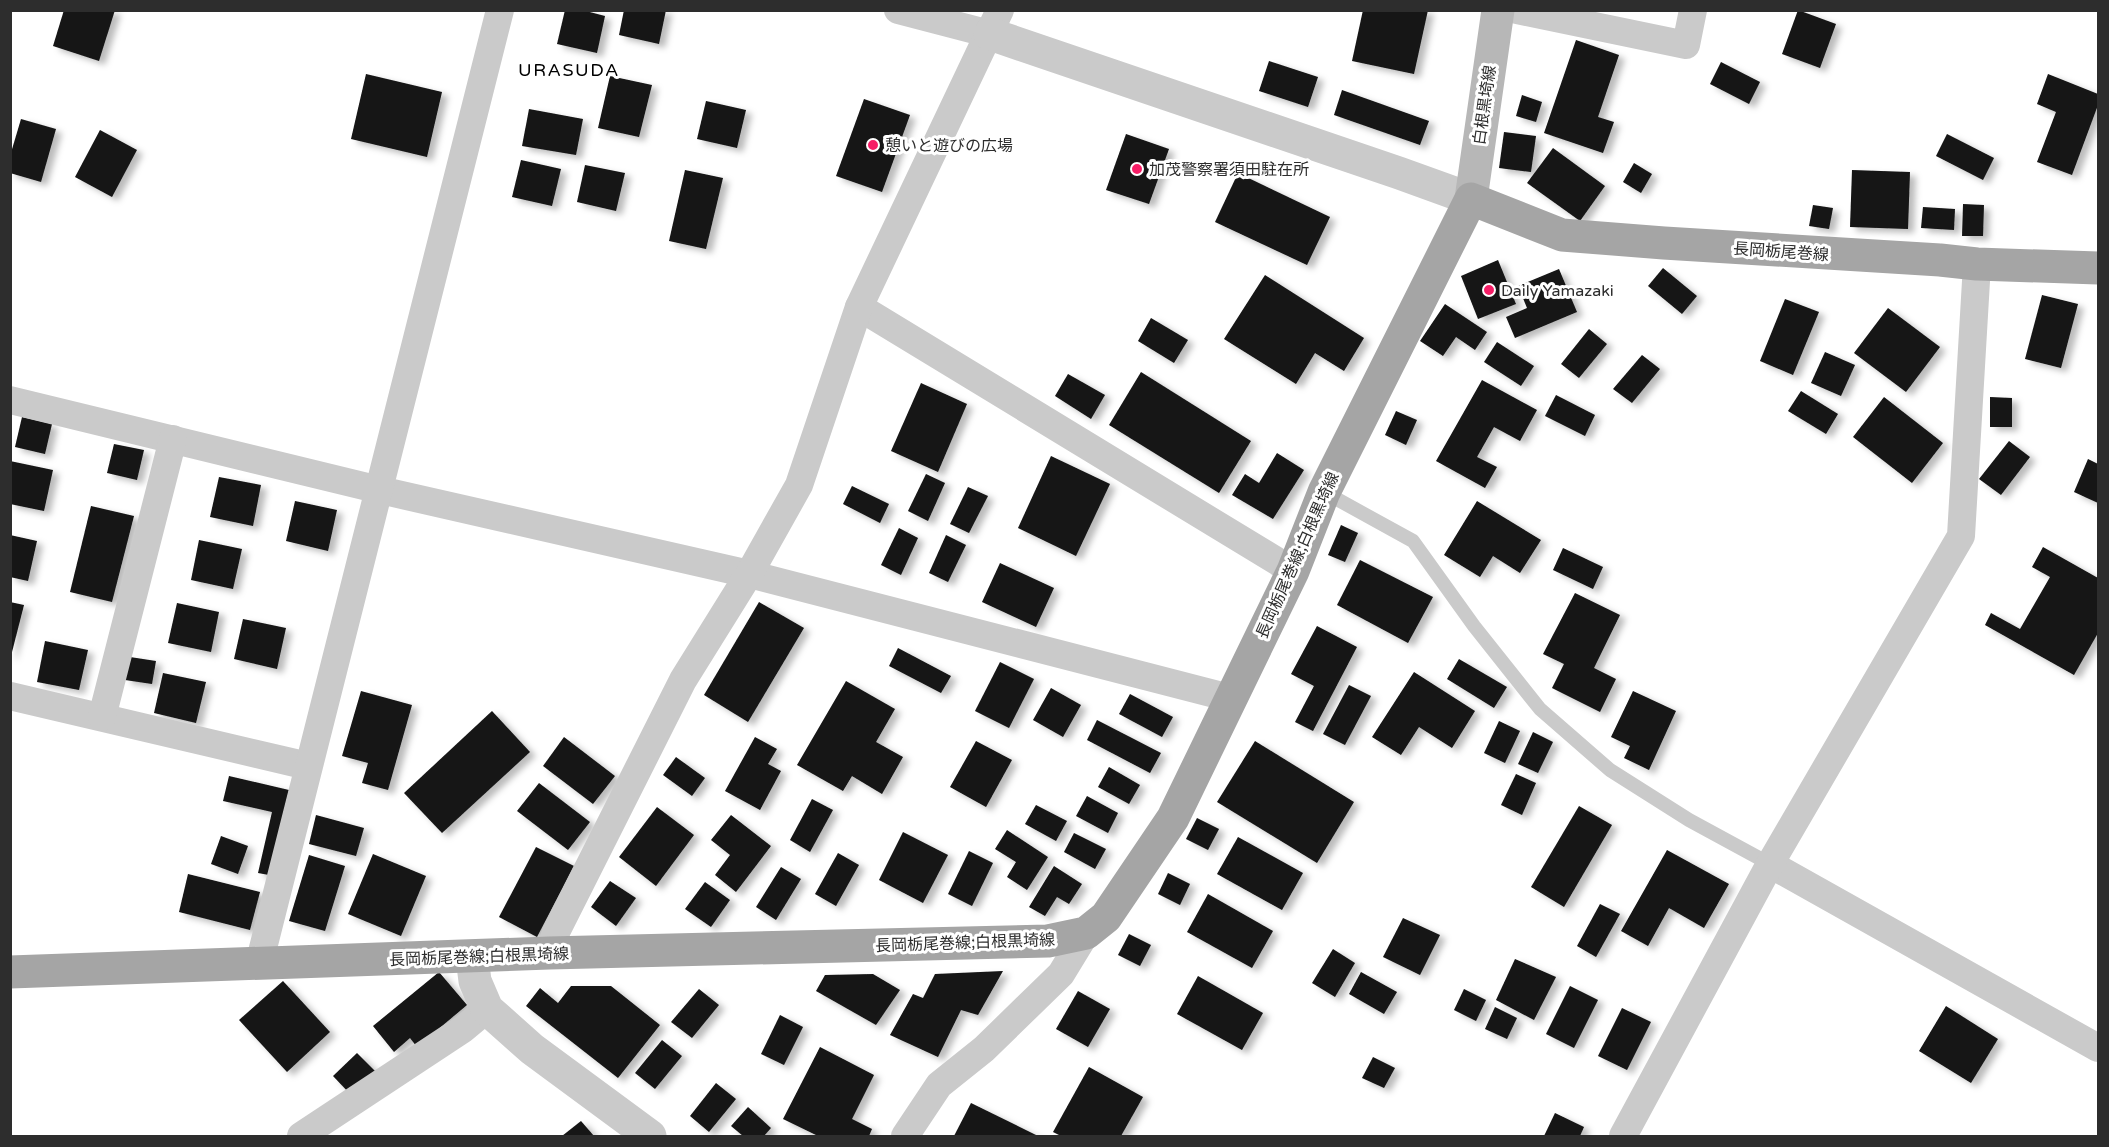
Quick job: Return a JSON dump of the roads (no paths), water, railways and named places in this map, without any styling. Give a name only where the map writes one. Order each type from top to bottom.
[{"type":"main road","name":"白根黒埼線","points":[[1471,199],[1498,10]]},
{"type":"main road","name":"長岡栃尾巻線","points":[[1471,199],[1562,235],[1977,264],[2098,268]]},
{"type":"main road","name":"長岡栃尾巻線;白根黒埼線","points":[[10,972],[549,953],[1048,941],[1086,933],[1106,916],[1173,818],[1293,572],[1324,492],[1471,199]]},
{"type":"street","points":[[259,964],[500,10]]},
{"type":"street","points":[[898,10],[995,22],[1471,199]]},
{"type":"street","points":[[1517,10],[1686,45],[1693,10]]},
{"type":"street","points":[[549,953],[556,932],[683,680],[749,574],[799,485],[859,307],[995,22]]},
{"type":"street","points":[[1623,1137],[1770,864],[1961,536],[1977,264]]},
{"type":"street","points":[[859,307],[1293,572]]},
{"type":"street","points":[[10,400],[380,490],[749,574],[1230,698]]},
{"type":"street","points":[[102,717],[173,439]]},
{"type":"street","points":[[10,696],[308,766]]},
{"type":"street","points":[[1770,864],[2098,1048]]},
{"type":"street","points":[[905,1137],[939,1085],[984,1049],[1061,974],[1086,933]]},
{"type":"street","points":[[472,957],[475,981],[487,1009],[532,1049],[650,1137]]},
{"type":"street","points":[[301,1137],[463,1029],[487,1009]]},
{"type":"lane","points":[[1324,492],[1413,541],[1474,626],[1540,708],[1610,770],[1689,819],[1770,864]]},
{"type":"place","name":"憩いと遊びの広場","points":[[873,145]]},
{"type":"place","name":"加茂警察署須田駐在所","points":[[1137,169]]},
{"type":"place","name":"Daily Yamazaki","points":[[1489,290]]},
{"type":"district","name":"URASUDA","points":[[569,70]]}]
